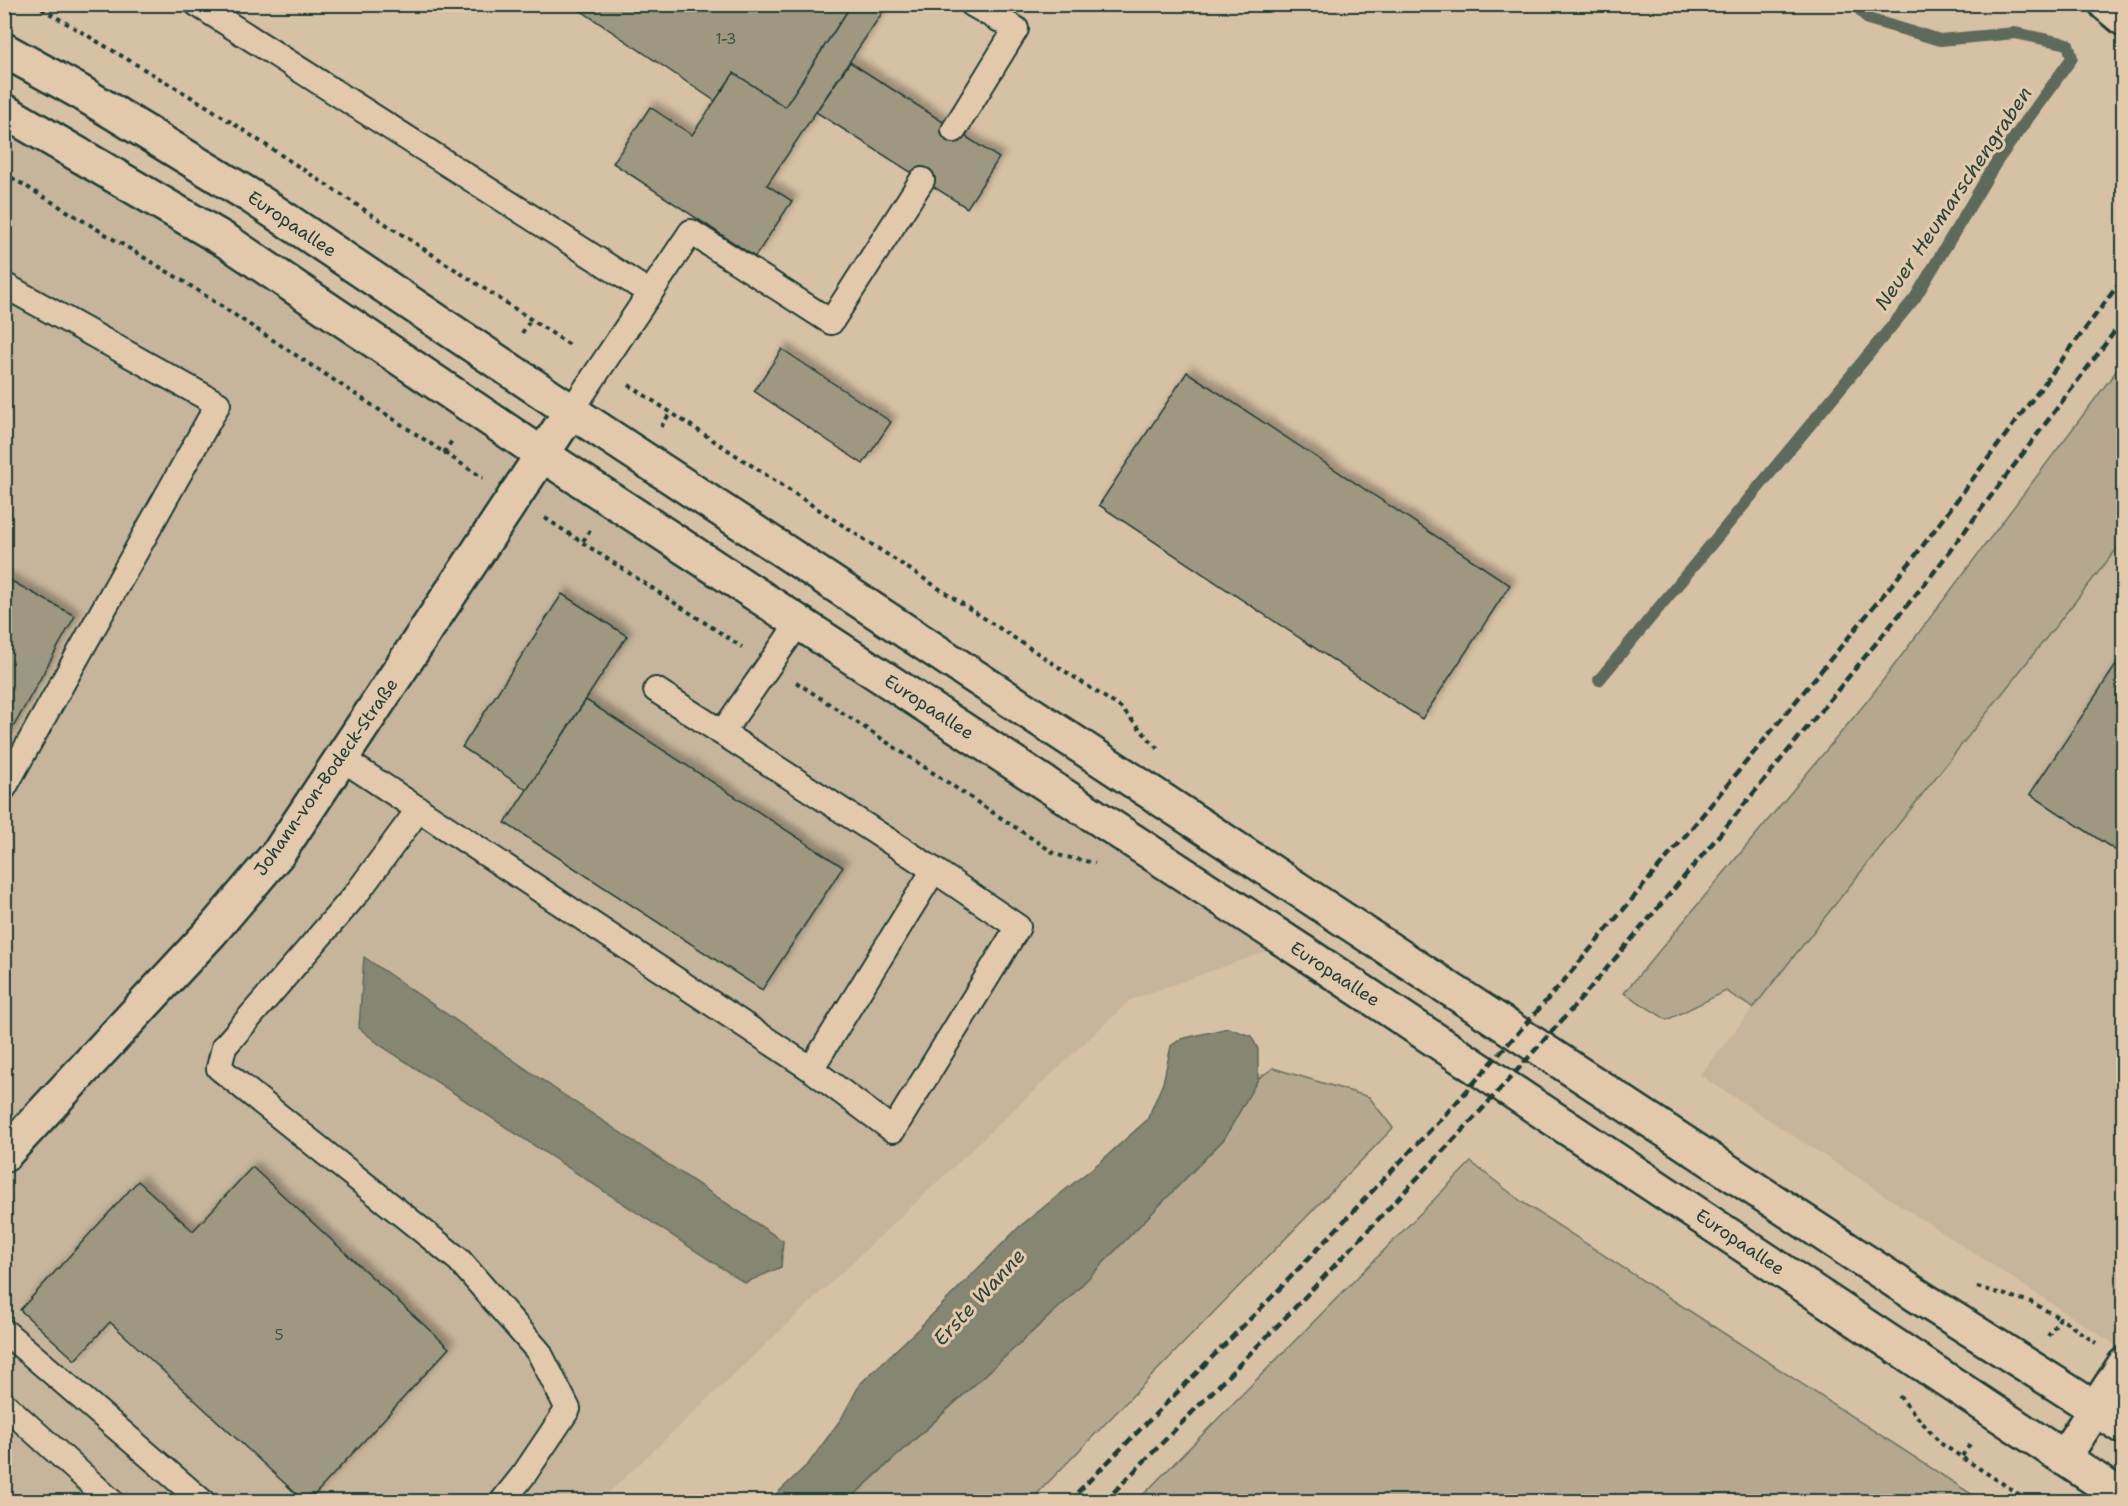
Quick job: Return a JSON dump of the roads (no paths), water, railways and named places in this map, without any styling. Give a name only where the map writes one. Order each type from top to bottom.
[{"type":"street","points":[[2106,4],[2124,19]]},
{"type":"street","name":"Europaallee","points":[[4,50],[80,92],[252,197],[571,411],[1918,1296],[2124,1427]]},
{"type":"street","name":"Europaallee","points":[[4,111],[228,242],[543,455],[1322,965],[2124,1498]]},
{"type":"street","points":[[543,455],[571,411]]},
{"type":"street","name":"Johann-von-Bodeck-Straße","points":[[4,1155],[212,931],[280,851],[543,455]]},
{"type":"street","points":[[2064,1457],[2124,1365]]},
{"type":"lane","points":[[197,4],[650,293]]},
{"type":"lane","points":[[954,130],[1016,29],[972,4]]},
{"type":"lane","points":[[571,411],[691,232],[831,322],[922,180]]},
{"type":"lane","points":[[4,285],[218,404],[4,788]]},
{"type":"lane","points":[[722,733],[799,622]]},
{"type":"lane","points":[[341,758],[811,1069],[893,1130],[1018,927],[656,690]]},
{"type":"lane","points":[[420,809],[357,893],[224,1047],[219,1068],[459,1260],[539,1352],[568,1409],[525,1473],[502,1502]]},
{"type":"lane","points":[[811,1069],[934,870]]},
{"type":"lane","points":[[4,1331],[203,1502]]},
{"type":"lane","points":[[4,1404],[112,1502]]},
{"type":"water","points":[[364,957],[558,1091],[783,1241],[781,1267],[745,1283],[380,1045],[359,1028]]},
{"type":"water","name":"Erste Wanne","points":[[1228,1028],[1251,1036],[1258,1049],[1258,1079],[1224,1139],[1069,1298],[847,1501],[769,1501],[809,1463],[841,1419],[860,1384],[1019,1227],[1100,1162],[1147,1120],[1163,1083],[1171,1046],[1181,1039]]},
{"type":"waterway","name":"Neuer Heumarschengraben","points":[[1599,680],[1915,298],[1997,161],[2072,58],[2068,44],[2015,33],[1940,40],[1868,19],[1855,4]]},
{"type":"railway","points":[[1068,1502],[1267,1302],[1456,1103],[1561,984],[1912,560],[2124,277]]},
{"type":"railway","points":[[1104,1502],[1285,1318],[1476,1116],[1580,1000],[1711,845],[1931,576],[2124,319]]}]
